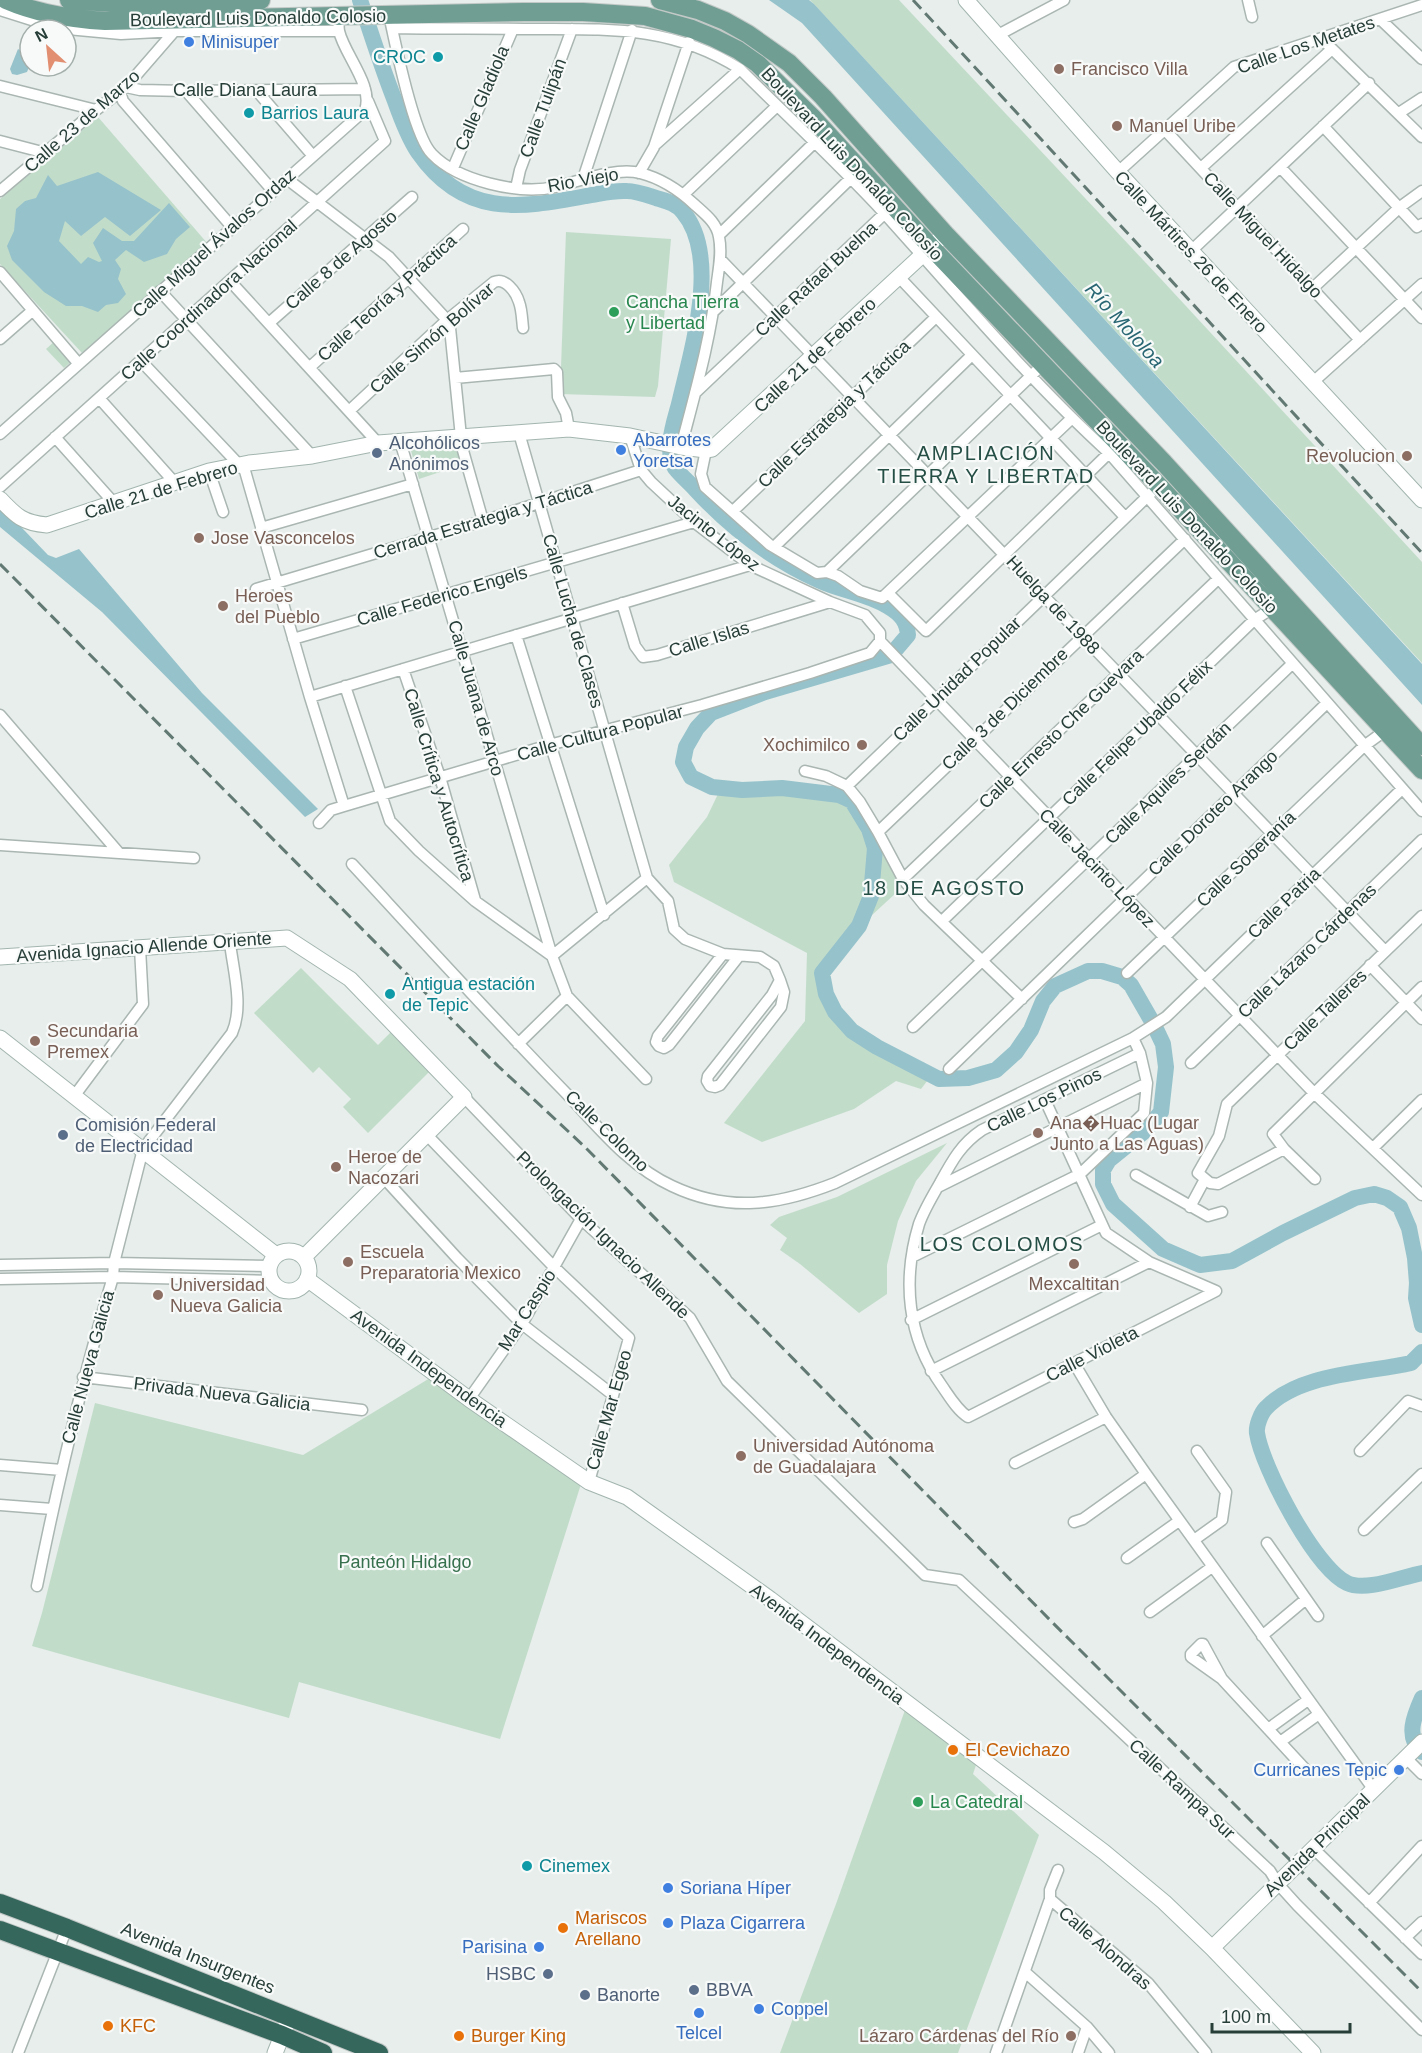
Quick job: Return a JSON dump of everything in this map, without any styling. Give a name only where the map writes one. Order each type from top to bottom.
[{"type":"highway","name":"Avenida Insurgentes","points":[[0,1903],[379,2053]]},
{"type":"highway","points":[[0,1930],[323,2053]]},
{"type":"main road","name":"Boulevard Luis Donaldo Colosio","points":[[6,0],[27,9],[71,19],[133,27],[389,20],[525,12],[582,12],[645,16],[692,29],[738,50],[774,79],[814,119],[926,252],[1153,492],[1273,608],[1422,770]]},
{"type":"main road","name":"Boulevard Luis Donaldo Colosio","points":[[69,0],[111,3],[261,0]]},
{"type":"main road","name":"Boulevard Luis Donaldo Colosio","points":[[660,0],[698,10],[725,21],[789,63],[823,97],[945,234],[1107,402],[1422,746]]},
{"type":"main road","name":"Calle Mártires 26 de Enero","points":[[966,0],[1118,172],[1422,500]]},
{"type":"main road","points":[[133,27],[143,10],[178,8],[192,2]]},
{"type":"main road","name":"Calle 21 de Febrero","points":[[706,450],[716,447],[945,234]]},
{"type":"main road","name":"Calle 21 de Febrero","points":[[0,499],[28,523],[47,525],[209,471],[312,456],[378,443],[569,429],[630,436],[679,446]]},
{"type":"main road","points":[[679,446],[706,450]]},
{"type":"main road","name":"Avenida Ignacio Allende Oriente","points":[[0,957],[287,938]]},
{"type":"main road","name":"Prolongación Ignacio Allende","points":[[287,938],[350,979],[464,1097]]},
{"type":"main road","points":[[0,1038],[143,1149],[273,1268],[282,1289],[294,1290],[308,1279],[309,1267],[299,1253],[288,1251],[273,1268]]},
{"type":"main road","points":[[304,1257],[464,1097]]},
{"type":"main road","name":"Avenida Independencia","points":[[308,1279],[469,1399],[589,1482],[627,1497],[770,1599],[1104,1852],[1164,1902],[1212,1948],[1313,2053]]},
{"type":"main road","name":"Avenida Principal","points":[[1212,1948],[1422,1742]]},
{"type":"main road","points":[[275,2053],[289,2018]]},
{"type":"street","points":[[998,36],[1064,0]]},
{"type":"street","points":[[1248,0],[1252,17]]},
{"type":"street","name":"Calle Los Metates","points":[[1118,172],[1234,67],[1422,5]]},
{"type":"street","name":"Boulevard Luis Donaldo Colosio","points":[[0,10],[57,28],[133,27]]},
{"type":"street","points":[[498,29],[525,12]]},
{"type":"street","points":[[1380,19],[1422,59]]},
{"type":"street","name":"Boulevard Luis Donaldo Colosio","points":[[389,20],[498,29],[632,30],[689,42],[718,55],[740,69],[884,214],[926,252]]},
{"type":"street","name":"Rio Viejo","points":[[389,20],[416,121],[432,154],[453,168],[479,182],[516,188],[553,188],[609,174],[639,173],[684,194],[709,218],[719,236]]},
{"type":"street","points":[[341,21],[368,101]]},
{"type":"street","name":"Calle 23 de Marzo","points":[[0,191],[123,90],[179,25]]},
{"type":"street","name":"Calle Gladiola","points":[[453,168],[513,28]]},
{"type":"street","name":"Calle Tulipán","points":[[516,188],[520,170],[572,29]]},
{"type":"street","points":[[583,179],[632,30]]},
{"type":"street","points":[[1321,38],[1422,137]]},
{"type":"street","points":[[639,173],[654,147],[689,42]]},
{"type":"street","points":[[1201,168],[1332,49]]},
{"type":"street","points":[[654,147],[740,69]]},
{"type":"street","points":[[1191,251],[1369,83]]},
{"type":"street","points":[[0,86],[96,110]]},
{"type":"street","name":"Calle Diana Laura","points":[[123,90],[365,89]]},
{"type":"street","points":[[123,90],[123,101],[232,227]]},
{"type":"street","points":[[186,91],[273,191]]},
{"type":"street","points":[[257,91],[313,156]]},
{"type":"street","points":[[1399,113],[1422,98]]},
{"type":"street","name":"Calle Miguel Ávalos Ordaz","points":[[0,434],[365,110],[368,101]]},
{"type":"street","name":"Calle Coordinadora Nacional","points":[[0,487],[385,141],[368,101]]},
{"type":"street","points":[[684,194],[777,106]]},
{"type":"street","points":[[1323,126],[1417,226],[1422,224]]},
{"type":"street","name":"Calle Miguel Hidalgo","points":[[1166,130],[1360,340]]},
{"type":"street","points":[[0,141],[46,153]]},
{"type":"street","points":[[679,446],[695,393],[714,311],[720,259],[719,236],[814,143]]},
{"type":"street","points":[[1280,167],[1422,318]]},
{"type":"street","points":[[287,179],[389,257],[447,320],[450,328],[460,437],[483,521]]},
{"type":"street","points":[[714,311],[850,179]]},
{"type":"street","points":[[1313,288],[1400,207],[1422,191]]},
{"type":"street","name":"Calle 8 de Agosto","points":[[269,323],[412,197]]},
{"type":"street","name":"Calle Rafael Buelna","points":[[695,393],[884,214]]},
{"type":"street","name":"Calle Teoría y Práctica","points":[[310,367],[464,229]]},
{"type":"street","name":"Huelga de 1988","points":[[720,259],[1385,951]]},
{"type":"street","points":[[0,272],[78,363]]},
{"type":"street","points":[[899,277],[1125,517]]},
{"type":"street","name":"Calle Simón Bolívar","points":[[349,411],[447,320],[499,280],[504,281],[518,299],[523,328]]},
{"type":"street","points":[[231,281],[378,443]]},
{"type":"street","points":[[1312,383],[1422,284]]},
{"type":"street","points":[[160,291],[312,456]]},
{"type":"street","points":[[0,339],[32,311]]},
{"type":"street","name":"Calle Estrategia y Táctica","points":[[733,511],[936,317]]},
{"type":"street","points":[[774,547],[972,356]]},
{"type":"street","points":[[141,361],[245,471],[344,806]]},
{"type":"street","points":[[455,378],[550,369],[557,372],[558,397],[566,413],[569,429]]},
{"type":"street","name":"Boulevard Luis Donaldo Colosio","points":[[1037,370],[1071,418],[1153,492],[1185,538],[1218,579],[1422,811]]},
{"type":"street","points":[[827,572],[1037,370]]},
{"type":"street","points":[[99,398],[175,483]]},
{"type":"street","points":[[706,450],[700,474],[705,487],[774,547],[817,573],[827,572],[838,576],[860,591],[882,598],[1071,418]]},
{"type":"street","name":"Calle Lucha de Clases","points":[[519,433],[647,878]]},
{"type":"street","name":"Jacinto López","points":[[630,436],[641,470],[694,522],[750,566],[865,615],[880,633],[882,643]]},
{"type":"street","points":[[55,437],[114,503]]},
{"type":"street","name":"Calle Juana de Arco","points":[[400,441],[552,956],[567,996]]},
{"type":"street","points":[[888,593],[927,631],[1109,453]]},
{"type":"street","name":"Cerrada Estrategia y Táctica","points":[[256,589],[539,504],[641,470]]},
{"type":"street","points":[[209,471],[223,512]]},
{"type":"street","points":[[261,528],[413,484]]},
{"type":"street","name":"Calle Unidad Popular","points":[[847,786],[1153,492]]},
{"type":"street","name":"Calle Federico Engels","points":[[293,639],[694,522]]},
{"type":"street","name":"Calle 3 de Diciembre","points":[[878,832],[1185,538]]},
{"type":"street","points":[[310,697],[750,566]]},
{"type":"street","name":"Calle Ernesto Che Guevara","points":[[903,879],[1218,579]]},
{"type":"street","name":"Calle Islas","points":[[622,603],[635,646],[643,657],[657,655],[830,602]]},
{"type":"street","name":"Calle Felipe Ubaldo Félix","points":[[942,921],[1254,620],[1273,608]]},
{"type":"street","points":[[516,635],[604,915]]},
{"type":"street","name":"Calle Jacinto López","points":[[882,643],[1314,1093],[1421,1190]]},
{"type":"street","name":"Calle Cultura Popular","points":[[320,823],[331,810],[604,729],[702,705],[810,673],[870,653],[882,643]]},
{"type":"street","name":"Calle Aquiles Serdán","points":[[913,1027],[1292,664]]},
{"type":"street","name":"Calle Crítica y Autocrítica","points":[[403,669],[440,777],[475,901]]},
{"type":"street","points":[[345,686],[390,821],[419,851],[475,901],[552,956],[647,878],[670,905],[677,933],[685,939],[723,954],[760,957],[768,961],[778,972],[784,992],[781,1007],[720,1085],[710,1086],[707,1081],[708,1076],[772,995],[780,980]]},
{"type":"street","name":"Calle Doroteo Arango","points":[[949,1069],[1328,703]]},
{"type":"street","points":[[0,715],[119,853]]},
{"type":"street","name":"Calle Soberanía","points":[[1127,973],[1364,746],[1386,730]]},
{"type":"street","points":[[805,771],[826,776],[847,786],[860,802],[903,879],[924,905],[1022,999]]},
{"type":"street","name":"Calle Patria","points":[[1166,1017],[1402,789]]},
{"type":"street","name":"Calle Lázaro Cárdenas","points":[[1191,1063],[1422,840]]},
{"type":"street","points":[[0,845],[194,858]]},
{"type":"street","name":"Calle Colomo","points":[[352,864],[518,1044],[620,1149],[661,1181],[707,1198],[754,1204],[804,1196],[1135,1037],[1166,1017]]},
{"type":"street","name":"Calle Talleres","points":[[1205,1179],[1198,1173],[1219,1136],[1227,1104],[1422,916]]},
{"type":"street","points":[[143,1149],[235,1027],[237,1004],[230,942]]},
{"type":"street","points":[[75,1095],[143,1004],[140,948]]},
{"type":"street","points":[[723,954],[658,1036],[656,1042],[659,1046],[664,1048],[669,1045],[739,956]]},
{"type":"street","points":[[1370,965],[1422,1019]]},
{"type":"street","points":[[1315,1179],[1284,1149],[1273,1134],[1422,987]]},
{"type":"street","points":[[518,1044],[567,996],[646,1079]]},
{"type":"street","points":[[912,1257],[1080,1174],[1144,1113],[1147,1083],[1135,1037]]},
{"type":"street","name":"Calle Los Pinos","points":[[968,1417],[952,1401],[931,1371],[911,1320],[912,1257],[920,1222],[958,1151],[973,1136],[1140,1053]]},
{"type":"street","points":[[937,1187],[1147,1083]]},
{"type":"street","name":"Prolongación Ignacio Allende","points":[[464,1097],[581,1219],[690,1318],[727,1381],[925,1575]]},
{"type":"street","points":[[931,1371],[1149,1262],[1106,1233],[1045,1100]]},
{"type":"street","points":[[1373,1148],[1422,1101]]},
{"type":"street","points":[[426,1134],[554,1268]]},
{"type":"street","name":"Calle Nueva Galicia","points":[[37,1586],[52,1509],[83,1377],[113,1277],[114,1263],[143,1149]]},
{"type":"street","points":[[1190,1208],[1205,1179],[1210,1183],[1218,1184],[1284,1149]]},
{"type":"street","points":[[1136,1175],[1190,1208],[1208,1216],[1222,1212]]},
{"type":"street","points":[[382,1177],[522,1324],[613,1395]]},
{"type":"street","name":"Mar Caspio","points":[[469,1399],[522,1324],[581,1219]]},
{"type":"street","points":[[911,1320],[1102,1226]]},
{"type":"street","name":"Calle Violeta","points":[[968,1417],[1215,1291],[1149,1262]]},
{"type":"street","points":[[0,1265],[114,1263],[273,1268]]},
{"type":"street","points":[[0,1279],[113,1277],[273,1268]]},
{"type":"street","name":"Calle Mar Egeo","points":[[554,1268],[629,1338],[589,1482]]},
{"type":"street","points":[[1074,1363],[1106,1417],[1179,1521],[1374,1790]]},
{"type":"street","name":"Privada Nueva Galicia","points":[[83,1377],[362,1410]]},
{"type":"street","points":[[1360,1451],[1408,1401],[1422,1406]]},
{"type":"street","points":[[1015,1463],[1106,1417]]},
{"type":"street","points":[[1194,1540],[1222,1520],[1226,1492],[1197,1451]]},
{"type":"street","points":[[0,1465],[62,1470]]},
{"type":"street","points":[[1074,1522],[1083,1519],[1146,1474]]},
{"type":"street","points":[[1364,1530],[1422,1474]]},
{"type":"street","points":[[0,1505],[52,1509]]},
{"type":"street","points":[[1126,1558],[1179,1521]]},
{"type":"street","points":[[1267,1543],[1318,1616]]},
{"type":"street","points":[[1150,1612],[1212,1567]]},
{"type":"street","name":"Calle Rampa Sur","points":[[925,1575],[959,1580],[1270,1871],[1278,1884],[1422,2030]]},
{"type":"street","points":[[1262,1636],[1306,1599]]},
{"type":"street","points":[[1222,1679],[1305,1769]]},
{"type":"street","points":[[1268,1729],[1308,1700]]},
{"type":"street","points":[[1280,1742],[1319,1714]]},
{"type":"street","points":[[1407,1756],[1422,1774]]},
{"type":"street","points":[[1369,1903],[1422,1846]]},
{"type":"street","points":[[1313,1848],[1422,1954]]},
{"type":"street","points":[[996,2053],[1058,1870]]},
{"type":"street","name":"Calle Alondras","points":[[1050,1899],[1148,1983],[1206,2053]]},
{"type":"street","points":[[1405,1938],[1422,1922]]},
{"type":"street","points":[[18,2053],[67,1928]]},
{"type":"street","points":[[1025,1972],[1087,2027],[1109,2053]]},
{"type":"street","points":[[1078,2053],[1087,2027]]},
{"type":"green space","points":[[810,0],[899,0],[1161,279],[1422,562],[1422,663]]},
{"type":"green space","points":[[98,117],[208,244],[82,353],[0,264],[0,199]]},
{"type":"green space","name":"Cancha Tierra y Libertad","points":[[566,232],[671,239],[658,386],[655,397],[560,394]]},
{"type":"green space","points":[[56,340],[73,360],[64,368],[46,349]]},
{"type":"green space","points":[[458,443],[464,464],[419,479],[410,447]]},
{"type":"green space","points":[[718,794],[864,798],[910,880],[858,928],[840,954],[830,976],[832,997],[852,1023],[889,1048],[934,1072],[921,1089],[896,1081],[854,1109],[762,1142],[724,1123],[805,1021],[807,953],[674,882],[669,865],[707,817]]},
{"type":"green space","points":[[301,968],[378,1045],[395,1028],[434,1067],[368,1133],[343,1107],[351,1099],[319,1067],[313,1073],[254,1013]]},
{"type":"green space","points":[[947,1143],[916,1181],[898,1221],[887,1265],[887,1294],[859,1313],[780,1250],[787,1238],[770,1225],[779,1217],[837,1197]]},
{"type":"green space","name":"Panteón Hidalgo","points":[[430,1378],[582,1481],[500,1739],[299,1682],[289,1718],[32,1646],[95,1403],[303,1455]]},
{"type":"green space","points":[[905,1710],[976,1765],[973,1774],[1039,1835],[958,2053],[780,2053],[836,1904]]},
{"type":"water","points":[[769,0],[809,0],[814,4],[1422,664],[1422,705],[802,23]]},
{"type":"water","points":[[18,49],[18,75],[12,74],[10,69]]},
{"type":"water","points":[[98,172],[161,210],[130,236],[105,217],[81,236],[65,221],[59,241],[81,264],[88,257],[102,261],[93,243],[103,228],[122,241],[134,241],[169,203],[190,227],[176,239],[167,254],[144,262],[126,250],[115,260],[121,269],[118,279],[126,294],[118,303],[106,305],[98,312],[82,306],[66,306],[44,292],[12,260],[7,246],[14,231],[16,209],[25,201],[36,198],[48,175],[57,186]]},
{"type":"water","points":[[0,505],[48,555],[56,558],[79,549],[202,693],[318,809],[305,817],[102,612],[0,527]]},
{"type":"waterway","points":[[360,0],[402,121],[411,140],[435,173],[454,188],[473,198],[515,205],[630,191],[671,203],[683,212],[694,231],[700,254],[702,279],[696,332],[671,436],[670,453],[675,468],[723,517],[768,552],[818,580],[881,602],[897,612],[905,622],[908,635],[891,655],[765,692],[711,713],[697,728],[686,747],[683,762],[691,777],[712,787],[742,790],[782,788],[839,795],[852,801],[869,829],[875,848],[871,896],[859,926],[822,973],[826,994],[835,1012],[852,1031],[877,1047],[939,1079],[968,1078],[996,1070],[1016,1052],[1031,1030],[1043,1001],[1055,986],[1088,971],[1102,971],[1122,977],[1131,985],[1154,1025],[1163,1044],[1166,1067],[1161,1112],[1146,1130],[1109,1160],[1103,1170],[1103,1184],[1113,1204],[1163,1249],[1200,1265],[1232,1261],[1355,1198],[1374,1194],[1387,1198],[1400,1207],[1409,1228],[1415,1258],[1416,1298],[1422,1325]]},
{"type":"waterway","points":[[1422,1352],[1411,1363],[1334,1376],[1296,1388],[1280,1396],[1266,1408],[1259,1420],[1257,1430],[1261,1449],[1279,1491],[1306,1538],[1334,1574],[1347,1583],[1364,1586],[1422,1573]]},
{"type":"waterway","points":[[1422,1698],[1414,1719],[1412,1733],[1422,1752]]},
{"type":"railway","points":[[913,0],[1422,553]]},
{"type":"railway","points":[[0,564],[498,1066],[585,1147],[1051,1621],[1422,1992]]},
{"type":"place","name":"Minisuper","points":[[189,42]]},
{"type":"place","name":"CROC","points":[[438,57]]},
{"type":"place","name":"Francisco Villa","points":[[1059,69]]},
{"type":"place","name":"Barrios Laura","points":[[249,113]]},
{"type":"place","name":"Manuel Uribe","points":[[1117,126]]},
{"type":"place","name":"Cancha Tierra y Libertad","points":[[614,312]]},
{"type":"place","name":"Abarrotes Yoretsa","points":[[621,450]]},
{"type":"place","name":"Alcohólicos Anónimos","points":[[377,453]]},
{"type":"place","name":"Revolucion","points":[[1407,456]]},
{"type":"place","name":"Jose Vasconcelos","points":[[199,538]]},
{"type":"place","name":"Heroes del Pueblo","points":[[223,606]]},
{"type":"place","name":"Xochimilco","points":[[862,745]]},
{"type":"place","name":"Antigua estación de Tepic","points":[[390,994]]},
{"type":"place","name":"Secundaria Premex","points":[[35,1041]]},
{"type":"place","name":"Ana�Huac (Lugar Junto a Las Aguas)","points":[[1038,1133]]},
{"type":"place","name":"Comisión Federal de Electricidad","points":[[63,1135]]},
{"type":"place","name":"Heroe de Nacozari","points":[[336,1167]]},
{"type":"place","name":"Escuela Preparatoria Mexico","points":[[348,1262]]},
{"type":"place","name":"Mexcaltitan","points":[[1074,1264]]},
{"type":"place","name":"Universidad Nueva Galicia","points":[[158,1295]]},
{"type":"place","name":"Universidad Autónoma de Guadalajara","points":[[741,1456]]},
{"type":"place","name":"El Cevichazo","points":[[953,1750]]},
{"type":"place","name":"Curricanes Tepic","points":[[1399,1770]]},
{"type":"place","name":"La Catedral","points":[[918,1802]]},
{"type":"place","name":"Cinemex","points":[[527,1866]]},
{"type":"place","name":"Soriana Híper","points":[[668,1888]]},
{"type":"place","name":"Plaza Cigarrera","points":[[668,1923]]},
{"type":"place","name":"Mariscos Arellano","points":[[563,1928]]},
{"type":"place","name":"Parisina","points":[[539,1947]]},
{"type":"place","name":"HSBC","points":[[548,1974]]},
{"type":"place","name":"BBVA","points":[[694,1990]]},
{"type":"place","name":"Banorte","points":[[585,1995]]},
{"type":"place","name":"Coppel","points":[[759,2009]]},
{"type":"place","name":"Telcel","points":[[699,2013]]},
{"type":"place","name":"KFC","points":[[108,2026]]},
{"type":"place","name":"Burger King","points":[[459,2036]]},
{"type":"place","name":"Lázaro Cárdenas del Río","points":[[1071,2036]]},
{"type":"district","name":"AMPLIACIÓN TIERRA Y LIBERTAD","points":[[986,464]]},
{"type":"district","name":"18 DE AGOSTO","points":[[944,888]]},
{"type":"district","name":"LOS COLOMOS","points":[[1002,1244]]},
{"type":"water label","name":"Río Mololoa","points":[[1125,325]]}]
